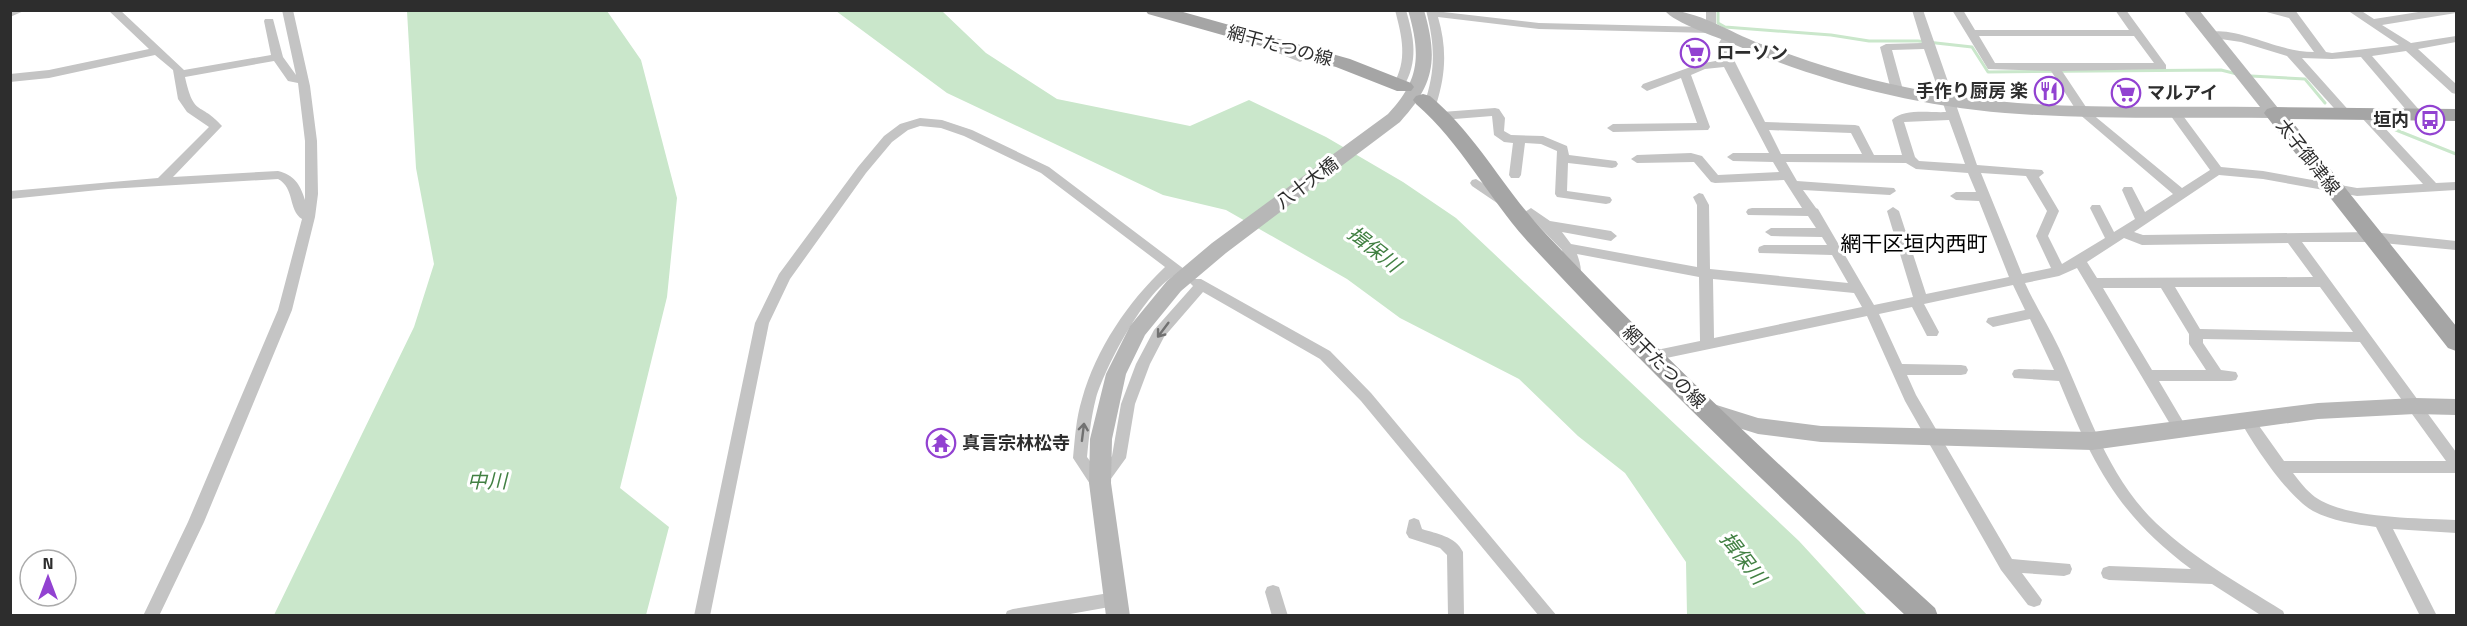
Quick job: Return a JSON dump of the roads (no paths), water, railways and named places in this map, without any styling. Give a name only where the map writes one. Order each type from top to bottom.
[{"type":"main road","name":"網干たつの線","points":[[1154,10],[1343,63],[1401,86]]},
{"type":"main road","name":"網干たつの線","points":[[1432,107],[1478,155],[1522,210],[1528,230],[1652,356],[1821,521],[1925,615]]},
{"type":"main road","name":"太子御津線","points":[[2274,113],[2457,115]]},
{"type":"main road","name":"太子御津線","points":[[2274,113],[2457,342]]},
{"type":"street","points":[[10,14],[21,10]]},
{"type":"street","points":[[113,10],[180,74],[184,99],[191,110],[216,128],[197,143],[161,182]]},
{"type":"street","points":[[151,615],[196,522],[285,310],[309,217],[312,202],[311,160],[302,80],[287,10]]},
{"type":"street","points":[[1671,10],[1727,38],[1814,70],[1947,100],[2000,107],[2274,113]]},
{"type":"street","points":[[1711,10],[1711,30]]},
{"type":"street","points":[[1917,10],[1947,100],[2018,282],[2064,376],[2092,441],[2129,503],[2161,535],[2214,577],[2277,615]]},
{"type":"street","points":[[1957,10],[1992,67],[2057,71],[2162,67],[2120,10]]},
{"type":"street","points":[[2190,10],[2274,113]]},
{"type":"street","points":[[2265,10],[2290,13],[2322,55]]},
{"type":"street","points":[[2352,10],[2407,45],[2457,90]]},
{"type":"street","points":[[2371,22],[2456,10]]},
{"type":"street","points":[[1412,11],[1539,26],[1711,30]]},
{"type":"street","points":[[1401,86],[1408,72],[1411,58],[1412,11]]},
{"type":"street","points":[[1412,11],[1440,42],[1442,67],[1432,107],[1495,112],[1499,118],[1498,132],[1508,139],[1543,140],[1563,149],[1561,195],[1606,200]]},
{"type":"street","name":"八十大橋","points":[[1116,607],[1100,483],[1101,438],[1116,374],[1132,342],[1174,286],[1219,248],[1394,118],[1411,102],[1421,85],[1425,58],[1412,11]]},
{"type":"street","points":[[269,21],[277,57],[292,78],[302,80]]},
{"type":"street","points":[[1971,33],[2137,33]]},
{"type":"street","points":[[2211,35],[2234,35],[2291,53],[2322,55],[2363,53],[2457,39]]},
{"type":"street","points":[[1248,36],[1300,59]]},
{"type":"street","points":[[1727,38],[1722,48],[1728,63],[1790,180],[1814,212],[1871,311],[1897,369],[1932,436],[2007,565],[2034,600]]},
{"type":"street","points":[[1896,90],[1886,46],[1927,42]]},
{"type":"street","points":[[10,78],[50,74],[156,51]]},
{"type":"street","points":[[2291,53],[2434,188]]},
{"type":"street","points":[[2363,53],[2417,115]]},
{"type":"street","points":[[180,74],[277,57]]},
{"type":"street","points":[[1647,87],[1685,75],[1703,66],[1728,63]]},
{"type":"street","points":[[2057,71],[2082,110],[2180,193]]},
{"type":"street","points":[[1613,128],[1704,127],[1685,75]]},
{"type":"street","points":[[2174,112],[2217,171]]},
{"type":"street","points":[[1953,116],[1905,117],[1898,120],[1909,159],[1916,165],[2034,173],[2053,211],[2042,236],[2059,271]]},
{"type":"street","points":[[702,615],[762,323],[784,277],[862,170],[888,139],[904,127],[920,122],[942,124],[969,133],[1045,170],[1175,268],[1162,276],[1127,321],[1089,397],[1080,458],[1095,480],[1100,483],[1119,458],[1128,404],[1143,364],[1159,334],[1199,284],[1325,355],[1365,397],[1549,615]]},
{"type":"street","points":[[1762,126],[1855,129],[1869,157]]},
{"type":"street","points":[[1515,175],[1519,139]]},
{"type":"street","points":[[1637,159],[1691,157],[1698,159],[1715,179],[1790,180],[1890,191]]},
{"type":"street","points":[[1733,157],[1909,159]]},
{"type":"street","points":[[1563,158],[1612,164]]},
{"type":"street","points":[[1652,356],[2018,282],[2059,271],[2080,261],[2118,237],[2180,193],[2217,171],[2264,175],[2357,192],[2457,186]]},
{"type":"street","points":[[10,195],[218,177],[284,175],[294,184],[302,213],[309,217]]},
{"type":"street","points":[[1476,183],[1545,225],[1569,248],[1575,267],[1574,277]]},
{"type":"street","points":[[2128,190],[2142,220]]},
{"type":"street","points":[[1956,195],[1984,197]]},
{"type":"street","points":[[1699,197],[1703,205],[1704,273],[1707,279],[1707,345]]},
{"type":"street","points":[[2096,208],[2118,237],[2142,240],[2372,237],[2457,245]]},
{"type":"street","points":[[1893,211],[1918,301],[1932,332]]},
{"type":"street","points":[[1752,212],[1814,212]]},
{"type":"street","points":[[1545,225],[1611,236]]},
{"type":"street","points":[[1771,232],[1826,233]]},
{"type":"street","points":[[2291,237],[2457,465]]},
{"type":"street","points":[[1569,248],[1704,273],[1858,289]]},
{"type":"street","points":[[1764,250],[1837,250]]},
{"type":"street","points":[[2080,261],[2181,430]]},
{"type":"street","points":[[2093,283],[2324,282]]},
{"type":"street","points":[[2148,375],[2224,376],[2196,344],[2196,334],[2165,283]]},
{"type":"street","points":[[1993,322],[2034,313]]},
{"type":"street","points":[[2196,334],[2363,337]]},
{"type":"street","points":[[1897,369],[1961,370]]},
{"type":"street","points":[[2019,374],[2064,376]]},
{"type":"street","points":[[1707,410],[1758,426],[1800,431],[2092,441],[2318,411],[2415,406],[2457,407]]},
{"type":"street","points":[[2247,420],[2309,501],[2328,512],[2381,521],[2455,528]]},
{"type":"street","points":[[2281,466],[2457,465]]},
{"type":"street","points":[[2381,521],[2429,615]]},
{"type":"street","points":[[1414,525],[1414,533],[1445,543],[1455,552],[1456,615]]},
{"type":"street","points":[[2007,565],[2064,569]]},
{"type":"street","points":[[2109,573],[2214,577]]},
{"type":"street","points":[[1273,592],[1280,615]]},
{"type":"street","points":[[1013,615],[1116,607]]},
{"type":"water","name":"中川","points":[[407,11],[607,11],[641,60],[677,198],[667,297],[620,488],[669,527],[646,615],[274,615],[414,327],[434,264],[416,168]]},
{"type":"water","name":"揖保川","points":[[836,11],[942,11],[986,53],[1057,99],[1190,126],[1249,100],[1326,137],[1403,182],[1456,218],[1799,541],[1867,615],[1687,615],[1686,562],[1625,473],[1578,436],[1519,379],[1400,318],[1347,279],[1226,210],[1163,195],[947,93]]},
{"type":"waterway","points":[[1718,10],[1718,23],[1725,27],[1831,35],[1869,41],[1918,41],[1972,47],[1988,72],[2221,70],[2237,74]]},
{"type":"waterway","points":[[2251,76],[2305,79],[2325,103]]},
{"type":"waterway","points":[[2391,128],[2456,154]]},
{"type":"place","name":"ローソン","points":[[1695,53]]},
{"type":"place","name":"手作り厨房 楽","points":[[2049,91]]},
{"type":"place","name":"マルアイ","points":[[2126,93]]},
{"type":"place","name":"垣内","points":[[2430,120]]},
{"type":"place","name":"真言宗林松寺","points":[[941,443]]},
{"type":"district","name":"網干区垣内西町","points":[[1914,244]]}]
